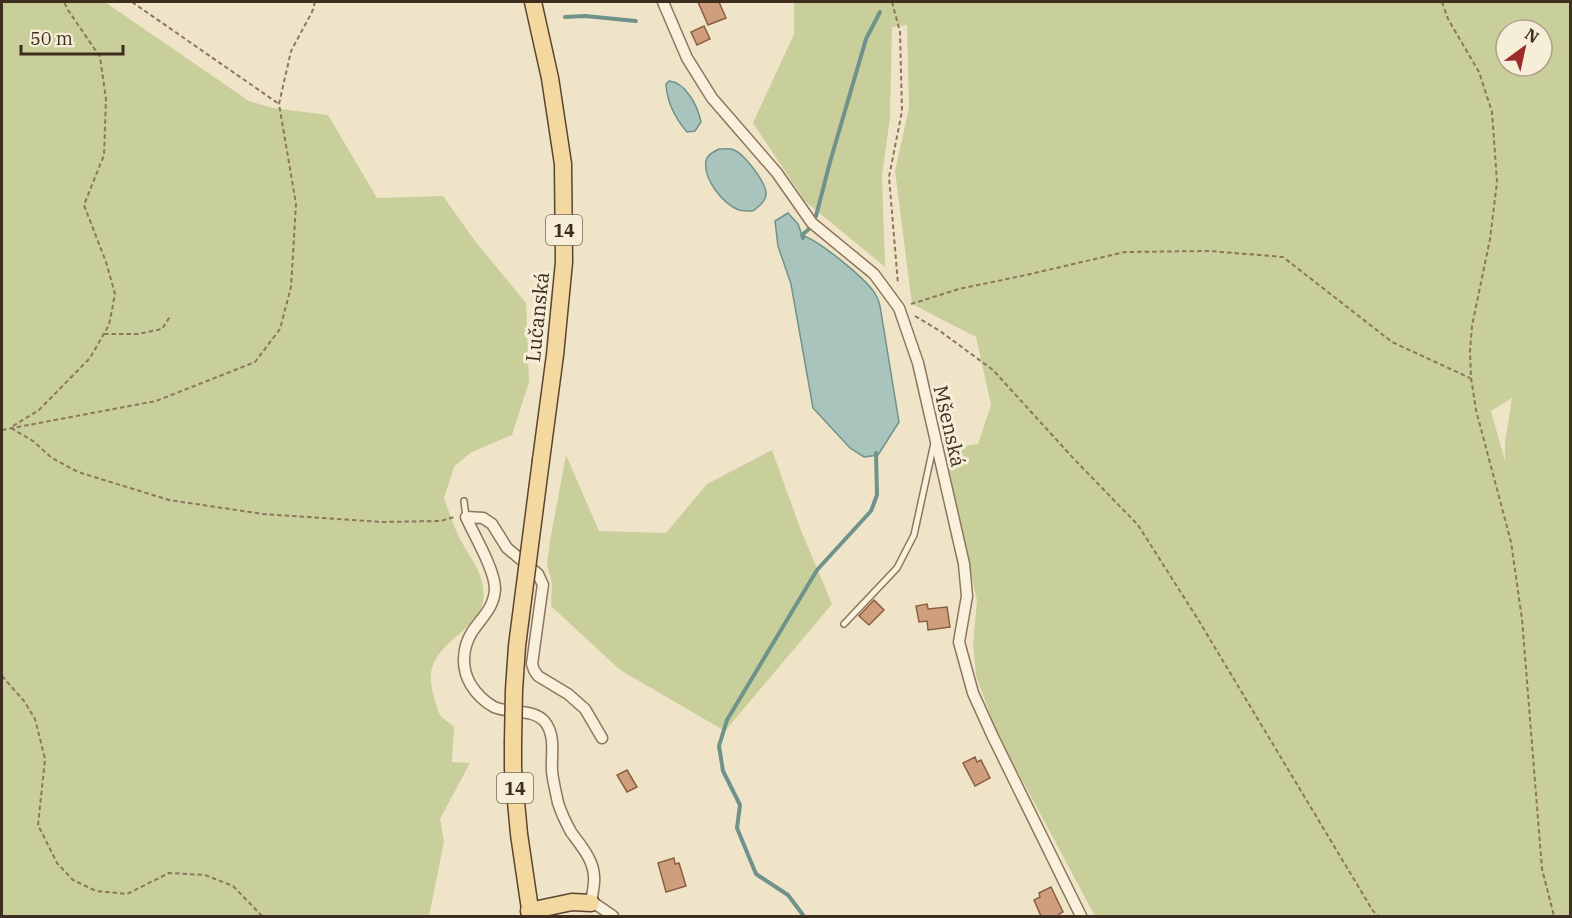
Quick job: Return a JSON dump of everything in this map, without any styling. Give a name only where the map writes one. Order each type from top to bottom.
[{"type":"main road","name":"Lučanská","points":[[530,914],[513,769],[514,690],[517,646],[555,355],[564,262],[564,164],[550,78],[533,2]]},
{"type":"main road","points":[[530,914],[572,902],[591,903]]},
{"type":"street","name":"Mšenská","points":[[663,2],[687,58],[712,98],[777,173],[812,223],[874,274],[899,308],[918,363],[963,564],[967,596],[959,642],[973,693],[1081,916]]},
{"type":"street","points":[[602,738],[585,710],[568,694],[538,676],[532,664],[543,591],[538,574],[507,548],[488,520],[466,517],[492,571],[495,586],[494,599],[489,612],[472,632],[466,647],[464,667],[470,684],[485,702],[495,707],[532,714],[546,724],[551,734],[554,787],[560,807],[570,829],[592,865],[594,877],[591,903],[613,916]]},
{"type":"lane","points":[[844,624],[897,568],[914,535],[935,438]]},
{"type":"lane","points":[[464,501],[466,517]]},
{"type":"path","points":[[11,428],[39,410],[90,358],[110,325],[115,294],[106,262],[84,206],[104,155],[106,99],[100,57],[64,2]]},
{"type":"path","points":[[132,2],[279,104]]},
{"type":"path","points":[[2,430],[156,401],[255,362],[280,329],[291,287],[296,204],[279,104],[291,51],[315,2]]},
{"type":"path","points":[[892,2],[900,32],[902,111],[889,177],[899,308]]},
{"type":"path","points":[[1442,2],[1448,19],[1479,72],[1492,112],[1497,182],[1490,239],[1472,326],[1470,351],[1472,378],[1476,410],[1511,542],[1522,619],[1542,869],[1554,916]]},
{"type":"path","points":[[899,308],[959,289],[1125,252],[1210,251],[1283,257],[1392,342],[1472,378]]},
{"type":"path","points":[[899,308],[940,331],[993,369],[1074,459],[1138,525],[1373,911],[1379,916]]},
{"type":"path","points":[[104,334],[138,334],[162,329],[171,315]]},
{"type":"path","points":[[11,428],[33,441],[52,458],[78,472],[169,500],[263,513],[382,522],[441,521],[452,517],[466,517]]},
{"type":"path","points":[[2,676],[24,701],[35,719],[45,759],[38,825],[57,863],[73,880],[96,891],[127,894],[169,873],[205,875],[233,886],[262,916]]},
{"type":"green space","points":[[2,2],[105,2],[249,101],[273,108],[328,115],[377,198],[443,196],[475,241],[526,303],[529,382],[512,435],[470,453],[454,467],[444,498],[457,532],[480,575],[484,592],[479,613],[441,652],[434,663],[431,676],[433,693],[440,715],[454,727],[452,762],[470,763],[440,819],[444,842],[429,916],[2,916]]},
{"type":"green space","points":[[794,2],[1570,2],[1570,916],[1095,916],[997,733],[976,676],[973,642],[977,601],[944,449],[978,444],[991,405],[976,337],[912,304],[895,171],[909,108],[907,25],[892,27],[890,118],[882,175],[885,267],[805,201],[753,123],[794,34]],"holes":[[[1512,398],[1505,442],[1505,461],[1491,411]]]},
{"type":"green space","points":[[772,450],[800,528],[832,604],[725,731],[620,670],[551,606],[552,584],[547,564],[550,541],[566,455],[599,531],[666,533],[707,484]]},
{"type":"water","points":[[669,81],[675,82],[686,90],[694,103],[701,122],[695,131],[687,132],[675,116],[667,91],[666,84]]},
{"type":"water","points":[[719,149],[731,149],[738,152],[762,181],[766,192],[765,198],[753,211],[733,207],[721,197],[711,183],[706,161],[709,155]]},
{"type":"water","points":[[788,213],[798,224],[802,235],[843,262],[864,281],[878,299],[899,422],[878,455],[864,457],[850,448],[813,408],[791,284],[778,246],[775,221]]},
{"type":"building","points":[[698,2],[719,2],[726,18],[708,25]]},
{"type":"building","points":[[704,26],[710,39],[697,45],[691,32]]},
{"type":"building","points":[[874,600],[884,610],[869,625],[859,616]]},
{"type":"building","points":[[927,604],[928,609],[947,607],[950,627],[928,630],[927,621],[919,622],[916,606]]},
{"type":"building","points":[[975,757],[977,762],[981,760],[990,778],[975,786],[963,763]]},
{"type":"building","points":[[627,770],[637,787],[627,792],[617,775]]},
{"type":"building","points":[[674,858],[675,864],[679,863],[686,886],[666,892],[658,863]]},
{"type":"building","points":[[1051,887],[1063,912],[1059,914],[1060,916],[1041,916],[1034,900],[1040,897],[1039,893]]},
{"type":"waterway","points":[[816,216],[866,39],[880,12]]},
{"type":"waterway","points":[[565,17],[585,16],[636,21]]},
{"type":"waterway","points":[[803,238],[802,235],[809,229]]},
{"type":"waterway","points":[[803,916],[788,895],[756,874],[737,828],[740,805],[723,771],[719,746],[727,720],[817,570],[871,511],[877,495],[876,453]]}]
